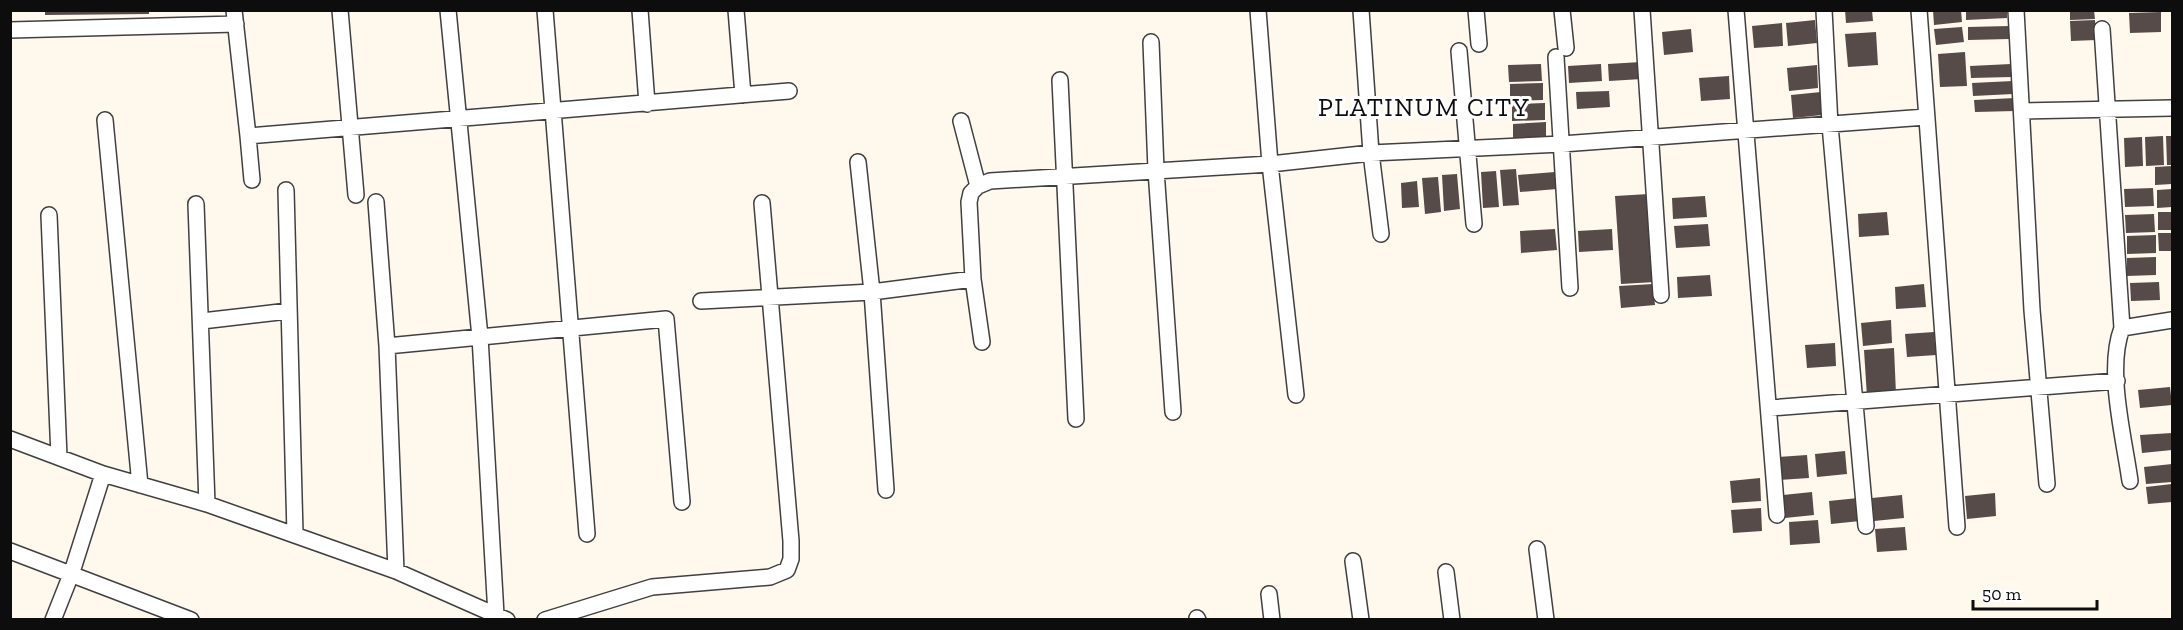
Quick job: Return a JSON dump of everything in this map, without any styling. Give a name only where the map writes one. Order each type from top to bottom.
[{"type":"street","points":[[340,10],[356,195]]},
{"type":"street","points":[[10,439],[103,474],[207,504],[295,534],[396,571],[502,617],[480,337],[448,10]]},
{"type":"street","points":[[545,10],[587,534]]},
{"type":"street","points":[[640,10],[647,104]]},
{"type":"street","points":[[736,10],[743,95]]},
{"type":"street","points":[[1258,10],[1270,164],[1296,395]]},
{"type":"street","points":[[1361,10],[1371,153],[1381,234]]},
{"type":"street","points":[[1476,10],[1479,44]]},
{"type":"street","points":[[1562,10],[1562,144],[1570,288]]},
{"type":"street","points":[[1642,10],[1662,295]]},
{"type":"street","points":[[1736,10],[1777,515]]},
{"type":"street","points":[[1824,10],[1830,125],[1866,526]]},
{"type":"street","points":[[1919,10],[1957,527]]},
{"type":"street","points":[[2016,10],[2032,310],[2048,484]]},
{"type":"street","points":[[10,30],[235,17],[252,180]]},
{"type":"street","points":[[2102,29],[2105,107],[2122,328],[2117,341],[2117,381],[2130,481]]},
{"type":"street","points":[[1151,42],[1156,170],[1173,412]]},
{"type":"street","points":[[1458,51],[1473,224]]},
{"type":"street","points":[[1060,80],[1076,419]]},
{"type":"street","points":[[248,136],[789,91]]},
{"type":"street","points":[[2023,111],[2105,107],[2172,108]]},
{"type":"street","points":[[982,342],[973,279],[969,202],[971,193],[978,186],[990,181],[1270,164],[1371,153],[1746,132],[1926,117]]},
{"type":"street","points":[[105,120],[140,485]]},
{"type":"street","points":[[961,121],[978,186]]},
{"type":"street","points":[[858,162],[872,292],[886,490]]},
{"type":"street","points":[[286,190],[295,534]]},
{"type":"street","points":[[376,202],[387,346],[396,571]]},
{"type":"street","points":[[545,620],[652,587],[770,577],[787,570],[791,559],[791,541],[762,203]]},
{"type":"street","points":[[196,204],[207,504]]},
{"type":"street","points":[[49,215],[59,457]]},
{"type":"street","points":[[701,301],[872,292],[973,279]]},
{"type":"street","points":[[202,321],[288,311]]},
{"type":"street","points":[[387,346],[666,319],[682,502]]},
{"type":"street","points":[[2122,328],[2172,320]]},
{"type":"street","points":[[1770,408],[2117,381]]},
{"type":"street","points":[[53,620],[72,572],[103,474]]},
{"type":"street","points":[[1537,549],[1546,620]]},
{"type":"street","points":[[10,551],[72,572],[191,620]]},
{"type":"street","points":[[1353,561],[1361,620]]},
{"type":"street","points":[[1446,572],[1452,620]]},
{"type":"street","points":[[1269,594],[1272,620]]},
{"type":"building","points":[[45,10],[149,10],[149,14],[45,15]]},
{"type":"building","points":[[1845,10],[1872,10],[1873,21],[1846,23]]},
{"type":"building","points":[[1933,10],[1961,10],[1962,22],[1934,25]]},
{"type":"building","points":[[1966,10],[2007,10],[2007,18],[1966,20]]},
{"type":"building","points":[[2070,10],[2094,10],[2095,19],[2070,20]]},
{"type":"building","points":[[2161,12],[2161,32],[2130,33],[2129,13]]},
{"type":"building","points":[[1815,20],[1817,43],[1788,46],[1786,23]]},
{"type":"building","points":[[2095,20],[2096,40],[2071,41],[2070,21]]},
{"type":"building","points":[[1782,23],[1783,46],[1754,48],[1752,26]]},
{"type":"building","points":[[2009,26],[2009,39],[1968,40],[1968,27]]},
{"type":"building","points":[[1962,27],[1964,42],[1936,45],[1934,29]]},
{"type":"building","points":[[1691,29],[1693,52],[1664,55],[1662,32]]},
{"type":"building","points":[[1876,32],[1878,65],[1848,67],[1845,34]]},
{"type":"building","points":[[1965,52],[1967,86],[1940,87],[1938,54]]},
{"type":"building","points":[[1641,62],[1642,79],[1609,81],[1608,64]]},
{"type":"building","points":[[1541,64],[1542,81],[1509,82],[1508,65]]},
{"type":"building","points":[[1601,64],[1602,81],[1569,83],[1568,66]]},
{"type":"building","points":[[2011,64],[2011,77],[1971,78],[1970,66]]},
{"type":"building","points":[[1817,65],[1818,88],[1789,91],[1787,68]]},
{"type":"building","points":[[1729,76],[1730,99],[1701,101],[1699,78]]},
{"type":"building","points":[[2013,81],[2013,94],[1973,96],[1972,83]]},
{"type":"building","points":[[1543,83],[1543,100],[1510,101],[1510,84]]},
{"type":"building","points":[[1609,91],[1610,107],[1577,109],[1576,92]]},
{"type":"building","points":[[1821,92],[1822,115],[1793,118],[1791,95]]},
{"type":"building","points":[[2015,98],[2015,111],[1975,112],[1974,100]]},
{"type":"building","points":[[1545,103],[1545,120],[1512,121],[1512,104]]},
{"type":"building","points":[[1546,122],[1546,139],[1513,141],[1513,124]]},
{"type":"building","points":[[2163,136],[2164,165],[2146,166],[2145,137]]},
{"type":"building","points":[[2166,136],[2172,136],[2172,165],[2167,165]]},
{"type":"building","points":[[2142,137],[2143,166],[2125,167],[2124,138]]},
{"type":"building","points":[[2172,166],[2172,184],[2155,185],[2155,167]]},
{"type":"building","points":[[1516,169],[1519,205],[1503,206],[1500,170]]},
{"type":"building","points":[[1496,171],[1499,207],[1483,208],[1481,172]]},
{"type":"building","points":[[1555,172],[1557,189],[1520,192],[1518,175]]},
{"type":"building","points":[[1457,174],[1460,209],[1444,211],[1442,175]]},
{"type":"building","points":[[1438,177],[1441,212],[1425,214],[1422,178]]},
{"type":"building","points":[[1417,181],[1419,207],[1402,208],[1401,183]]},
{"type":"building","points":[[2153,188],[2154,206],[2125,207],[2124,189]]},
{"type":"building","points":[[2172,189],[2172,207],[2157,208],[2157,190]]},
{"type":"building","points":[[1649,194],[1655,282],[1621,284],[1615,196]]},
{"type":"building","points":[[1705,196],[1707,217],[1673,219],[1672,198]]},
{"type":"building","points":[[1887,212],[1889,235],[1859,237],[1858,214]]},
{"type":"building","points":[[2158,212],[2172,212],[2172,230],[2158,230]]},
{"type":"building","points":[[2154,214],[2155,232],[2126,233],[2125,215]]},
{"type":"building","points":[[1708,224],[1710,246],[1676,248],[1674,226]]},
{"type":"building","points":[[1555,229],[1557,250],[1521,253],[1520,231]]},
{"type":"building","points":[[1612,229],[1613,250],[1579,252],[1578,231]]},
{"type":"building","points":[[2158,233],[2172,233],[2172,251],[2159,251]]},
{"type":"building","points":[[2156,235],[2156,253],[2127,254],[2127,236]]},
{"type":"building","points":[[2156,257],[2156,275],[2127,276],[2127,258]]},
{"type":"building","points":[[1710,275],[1712,296],[1678,298],[1677,277]]},
{"type":"building","points":[[2159,282],[2160,300],[2131,301],[2130,283]]},
{"type":"building","points":[[1653,284],[1655,305],[1621,308],[1619,286]]},
{"type":"building","points":[[1924,284],[1926,307],[1896,309],[1895,287]]},
{"type":"building","points":[[1891,320],[1892,343],[1863,346],[1861,323]]},
{"type":"building","points":[[1934,332],[1936,355],[1907,357],[1905,334]]},
{"type":"building","points":[[1835,343],[1836,366],[1807,368],[1805,345]]},
{"type":"building","points":[[1894,348],[1896,394],[1867,397],[1864,350]]},
{"type":"building","points":[[2170,387],[2172,405],[2140,408],[2138,390]]},
{"type":"building","points":[[2172,433],[2172,450],[2142,453],[2140,435]]},
{"type":"building","points":[[1845,451],[1847,474],[1817,477],[1815,454]]},
{"type":"building","points":[[1807,455],[1809,478],[1779,480],[1778,457]]},
{"type":"building","points":[[2172,464],[2172,482],[2146,484],[2144,467]]},
{"type":"building","points":[[1760,478],[1761,501],[1732,503],[1730,481]]},
{"type":"building","points":[[2172,484],[2172,502],[2148,504],[2146,487]]},
{"type":"building","points":[[1812,492],[1814,515],[1785,518],[1783,495]]},
{"type":"building","points":[[1995,493],[1996,516],[1967,519],[1965,496]]},
{"type":"building","points":[[1902,495],[1904,518],[1874,521],[1872,498]]},
{"type":"building","points":[[1858,498],[1860,521],[1831,524],[1829,501]]},
{"type":"building","points":[[1761,508],[1762,531],[1733,533],[1731,510]]},
{"type":"building","points":[[1818,520],[1820,543],[1790,545],[1789,522]]},
{"type":"building","points":[[1905,527],[1907,550],[1877,552],[1875,529]]},
{"type":"district","name":"PLATINUM CITY","points":[[1424,107]]}]
